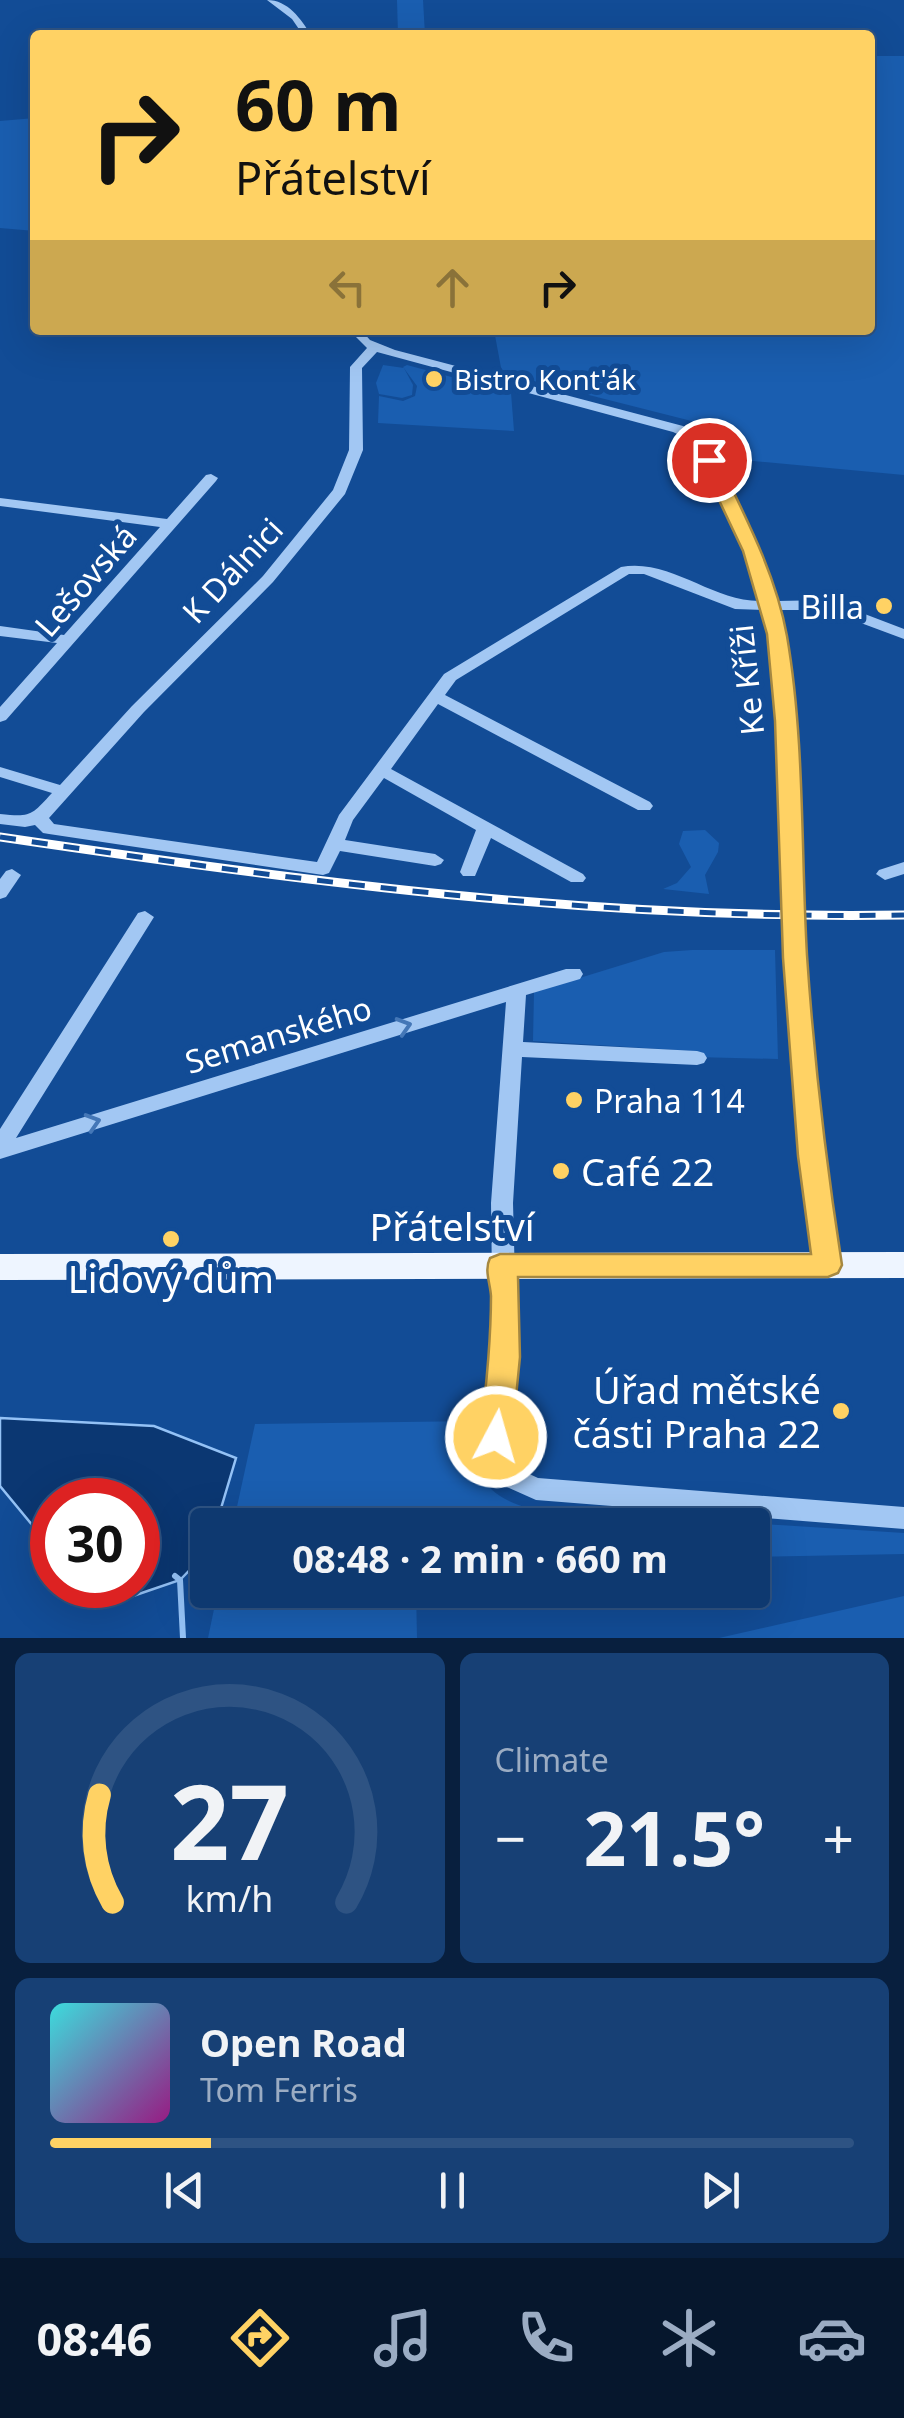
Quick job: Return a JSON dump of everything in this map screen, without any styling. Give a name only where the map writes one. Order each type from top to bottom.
[{"type":"main road","name":"Přátelství","points":[[0,1267],[904,1265]]},
{"type":"street","points":[[271,0],[295,18],[303,30]]},
{"type":"street","points":[[361,335],[374,347]]},
{"type":"street","name":"Ke Kříži","points":[[374,347],[692,434],[701,443],[737,515],[770,606],[783,682],[795,958],[812,1156],[828,1265]]},
{"type":"street","name":"K Dálnici","points":[[39,818],[138,709],[277,569],[340,491],[356,450],[355,373],[363,356],[374,347]]},
{"type":"street","name":"Lešovská","points":[[0,717],[211,478]]},
{"type":"street","points":[[0,502],[170,524]]},
{"type":"street","points":[[0,820],[24,822],[39,818],[49,830],[322,869],[345,819],[450,678],[618,573],[646,569],[728,604],[828,605],[904,634]]},
{"type":"street","points":[[0,630],[68,640]]},
{"type":"street","points":[[436,697],[644,806]]},
{"type":"street","points":[[381,770],[577,878]]},
{"type":"street","points":[[0,772],[63,791]]},
{"type":"street","points":[[469,872],[486,828]]},
{"type":"street","points":[[334,844],[435,860]]},
{"type":"street","points":[[884,874],[904,868]]},
{"type":"street","points":[[0,893],[12,876]]},
{"type":"street","points":[[0,1149],[146,917]]},
{"type":"street","name":"Semanského","points":[[0,1149],[574,974]]},
{"type":"street","points":[[516,993],[500,1266],[506,1290],[505,1357],[495,1427],[498,1471],[536,1490],[904,1518]]},
{"type":"street","points":[[513,1050],[697,1058]]},
{"type":"shaded area","points":[[397,0],[423,0],[425,30],[398,30]]},
{"type":"shaded area","points":[[875,56],[904,56],[904,475],[742,460],[727,430],[502,373],[495,335],[875,335]]},
{"type":"shaded area","points":[[30,118],[30,231],[0,228],[0,121]]},
{"type":"shaded area","points":[[383,365],[404,368],[413,385],[412,395],[402,398],[379,394],[376,383]]},
{"type":"shaded area","points":[[403,367],[511,393],[514,431],[378,423],[379,396],[403,401],[415,396],[417,386]]},
{"type":"shaded area","points":[[705,830],[719,843],[705,875],[709,894],[663,889],[677,883],[691,867],[679,844],[683,831]]},
{"type":"shaded area","points":[[775,950],[778,1059],[694,1057],[693,1051],[533,1041],[534,992],[664,952]]},
{"type":"shaded area","points":[[0,1418],[154,1426],[236,1458],[221,1508],[190,1508],[190,1570],[180,1580],[160,1587],[160,1478],[30,1478],[30,1522],[0,1486]]},
{"type":"shaded area","points":[[477,1421],[477,1454],[483,1478],[499,1496],[527,1508],[237,1508],[255,1424]]},
{"type":"shaded area","points":[[770,1524],[904,1533],[904,1554],[770,1557]]},
{"type":"shaded area","points":[[904,1596],[904,1638],[719,1638]]},
{"type":"shaded area","points":[[214,1608],[416,1608],[417,1638],[208,1638]]},
{"type":"waterway","points":[[175,1576],[180,1580],[183,1638]]},
{"type":"railway","points":[[0,837],[450,895],[676,911],[904,915]]},
{"type":"place","name":"Bistro Kont'ák","points":[[434,379]]},
{"type":"place","name":"Billa","points":[[884,606]]},
{"type":"place","name":"Praha 114","points":[[574,1100]]},
{"type":"place","name":"Café 22","points":[[561,1171]]},
{"type":"place","name":"Lidový dům","points":[[171,1239]]},
{"type":"place","name":"Úřad mětské části Praha 22","points":[[841,1411]]},
{"type":"route","points":[[496,1437],[505,1357],[506,1290],[500,1266],[828,1265],[812,1156],[795,958],[783,682],[777,634],[752,551],[709,460]]}]
